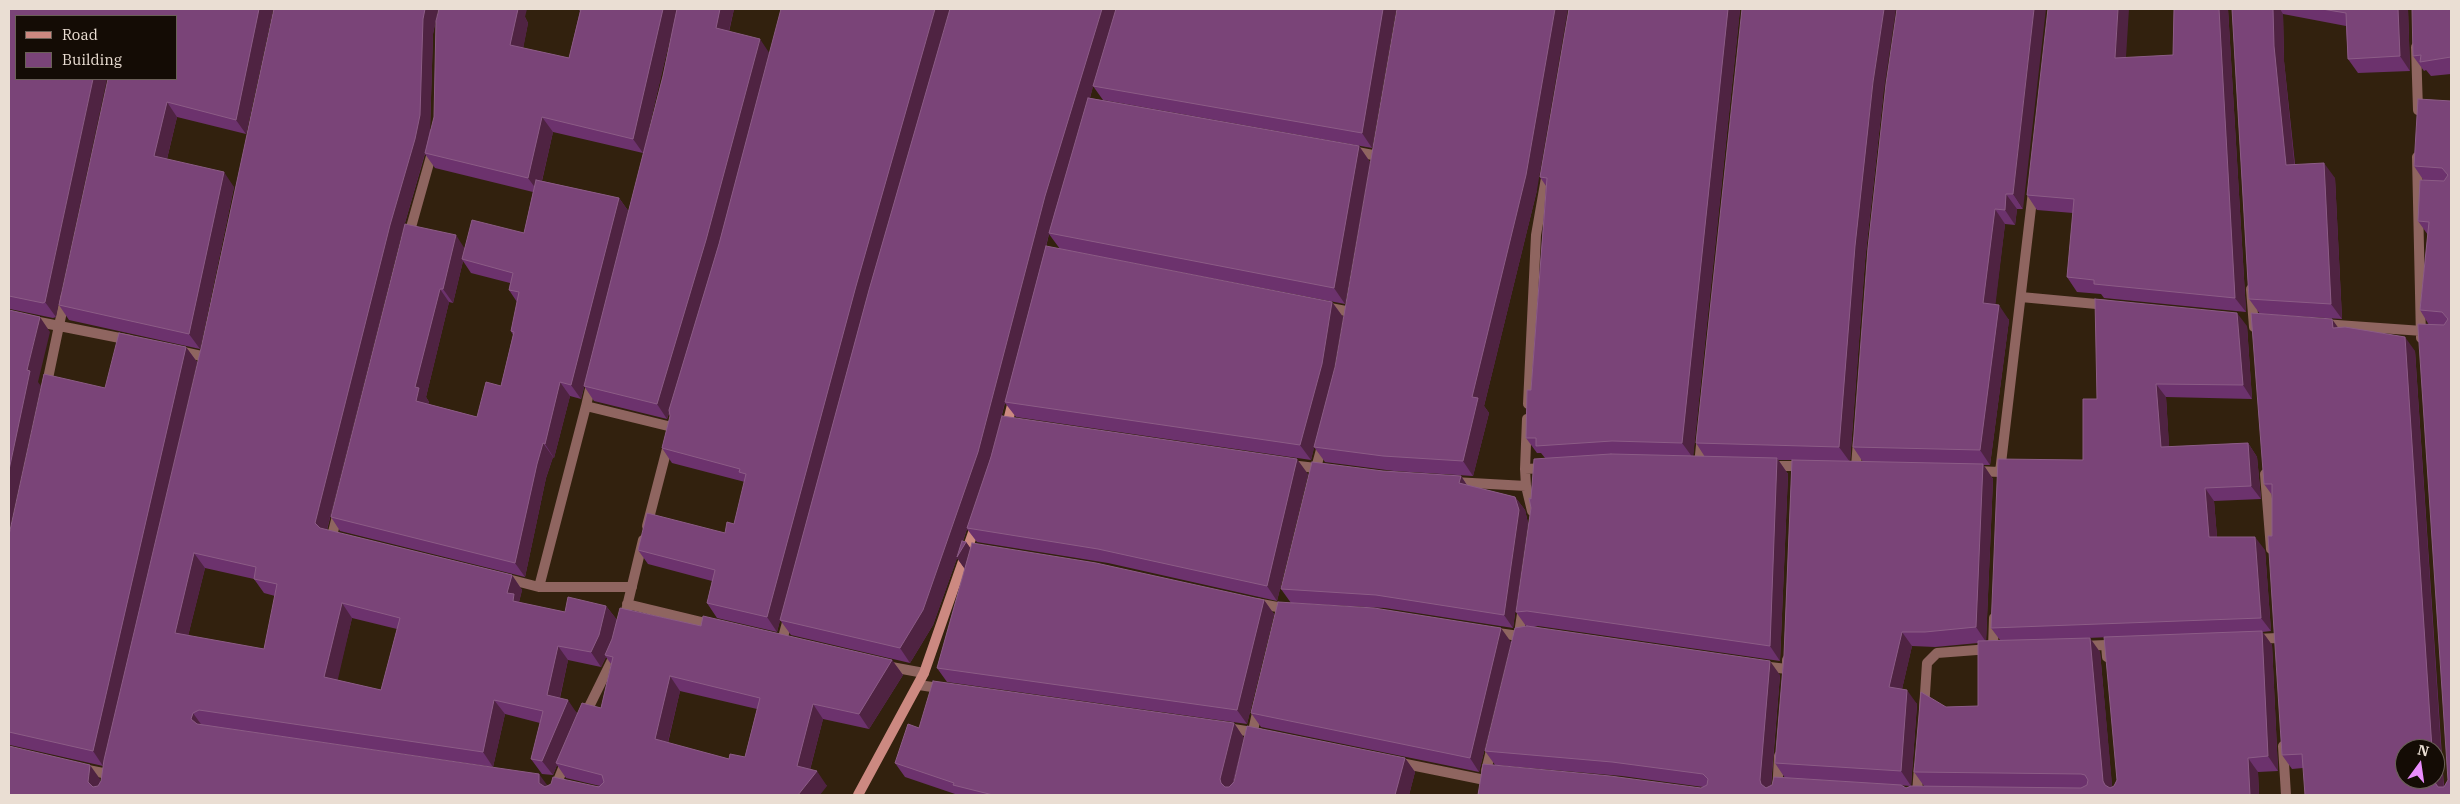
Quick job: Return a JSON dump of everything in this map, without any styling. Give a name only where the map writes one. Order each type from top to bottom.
[{"type":"main road","points":[[1002,442],[1012,424],[1017,386]]},
{"type":"main road","points":[[858,795],[919,685],[972,549],[980,513]]},
{"type":"street","points":[[2416,37],[2418,122]]},
{"type":"street","points":[[405,251],[435,139]]},
{"type":"street","points":[[1339,148],[1378,156]]},
{"type":"street","points":[[2417,150],[2421,187],[2420,330],[2422,350]]},
{"type":"street","points":[[1535,523],[1526,486],[1525,469],[1536,235],[1549,158]]},
{"type":"street","points":[[1962,471],[2000,477],[2034,178]]},
{"type":"street","points":[[2251,281],[2255,340]]},
{"type":"street","points":[[44,399],[67,288]]},
{"type":"street","points":[[2021,297],[2118,306]]},
{"type":"street","points":[[1312,305],[1351,312]]},
{"type":"street","points":[[9,316],[143,342]]},
{"type":"street","points":[[2312,323],[2451,333]]},
{"type":"street","points":[[170,349],[206,356]]},
{"type":"street","points":[[539,587],[560,496],[595,370]]},
{"type":"street","points":[[580,727],[616,652],[674,423],[586,406]]},
{"type":"street","points":[[1699,464],[1703,426]]},
{"type":"street","points":[[1856,468],[1859,428]]},
{"type":"street","points":[[1312,487],[1326,433]]},
{"type":"street","points":[[2264,459],[2272,558]]},
{"type":"street","points":[[1278,463],[1336,471]]},
{"type":"street","points":[[1757,465],[1795,471],[1815,466]]},
{"type":"street","points":[[1525,469],[1554,467]]},
{"type":"street","points":[[1439,481],[1526,486]]},
{"type":"street","points":[[341,500],[332,536],[351,541]]},
{"type":"street","points":[[494,575],[539,587],[632,587]]},
{"type":"street","points":[[1514,655],[1519,636],[1524,598]]},
{"type":"street","points":[[1244,600],[1282,609],[1301,610]]},
{"type":"street","points":[[782,641],[792,602]]},
{"type":"street","points":[[627,604],[724,627]]},
{"type":"street","points":[[1993,648],[1995,609]]},
{"type":"street","points":[[2239,640],[2278,643],[2277,624]]},
{"type":"street","points":[[1480,630],[1519,636],[1538,634]]},
{"type":"street","points":[[2068,646],[2110,645],[2107,664]]},
{"type":"street","points":[[1924,722],[1927,664],[1937,654],[1993,648],[2012,648]]},
{"type":"street","points":[[1748,664],[1786,674],[1788,650]]},
{"type":"street","points":[[871,662],[924,673]]},
{"type":"street","points":[[919,685],[958,690]]},
{"type":"street","points":[[1248,754],[1262,694]]},
{"type":"street","points":[[1213,727],[1272,736]]},
{"type":"street","points":[[1485,779],[1496,732]]},
{"type":"street","points":[[2282,738],[2286,795]]},
{"type":"street","points":[[1777,795],[1782,784],[1780,748]]},
{"type":"street","points":[[556,795],[557,783],[570,751]]},
{"type":"street","points":[[106,788],[113,755]]},
{"type":"street","points":[[1900,792],[1920,794],[1920,758]]},
{"type":"street","points":[[1388,760],[1485,779],[1506,772]]},
{"type":"street","points":[[72,766],[108,774]]},
{"type":"building","points":[[9,9],[259,9],[236,120],[167,102],[154,156],[224,172],[189,334],[59,305],[108,80],[178,80],[178,15],[15,15],[15,80],[93,80],[45,302],[9,296]]},
{"type":"building","points":[[274,9],[425,9],[423,19],[420,115],[415,139],[390,225],[315,523],[320,528],[512,575],[507,593],[514,594],[513,601],[565,612],[568,597],[606,606],[599,635],[591,652],[558,646],[547,695],[568,700],[542,761],[531,759],[543,711],[494,700],[483,752],[199,710],[193,713],[191,719],[197,724],[539,774],[539,783],[545,787],[551,784],[553,777],[599,787],[604,782],[602,775],[556,763],[582,703],[601,708],[613,657],[605,655],[612,639],[620,608],[701,626],[703,616],[892,660],[859,714],[813,704],[797,766],[817,771],[798,795],[9,795],[9,746],[90,765],[88,782],[93,787],[98,786],[101,781],[104,760],[202,344]],"holes":[[[194,553],[256,567],[254,579],[277,584],[264,649],[175,633]],[[342,603],[400,618],[381,690],[324,677]],[[670,676],[760,698],[745,757],[730,754],[729,759],[655,739]]]},
{"type":"building","points":[[439,9],[518,9],[510,45],[569,58],[581,9],[663,9],[633,139],[542,117],[528,178],[425,153],[434,117],[436,21]]},
{"type":"building","points":[[677,9],[720,9],[716,28],[760,39],[706,240],[657,404],[584,386],[663,76]]},
{"type":"building","points":[[781,9],[935,9],[856,286],[767,617],[707,603],[715,570],[638,550],[647,513],[725,533],[727,522],[734,524],[746,474],[739,472],[740,469],[662,448],[670,416],[669,410],[719,244]]},
{"type":"building","points":[[950,9],[1102,9],[1045,196],[978,452],[923,610],[900,648],[780,620],[869,290]]},
{"type":"building","points":[[1116,9],[1383,9],[1362,133],[1093,86]]},
{"type":"building","points":[[1397,9],[1555,9],[1526,175],[1472,397],[1478,398],[1463,461],[1383,456],[1314,447],[1335,367]]},
{"type":"building","points":[[1569,9],[1728,9],[1682,443],[1612,441],[1536,446],[1536,438],[1526,438],[1527,390],[1531,390],[1547,178],[1540,177]]},
{"type":"building","points":[[1742,9],[1884,9],[1873,82],[1855,246],[1839,447],[1696,443]]},
{"type":"building","points":[[1897,9],[2034,9],[2013,194],[2006,194],[2005,210],[1995,209],[1983,303],[1999,305],[1980,450],[1853,447],[1868,248],[1886,84]]},
{"type":"building","points":[[2048,9],[2118,9],[2115,58],[2173,55],[2174,9],[2219,9],[2235,298],[2094,284],[2094,280],[2067,277],[2074,199],[2027,195]]},
{"type":"building","points":[[2232,9],[2273,9],[2274,46],[2286,165],[2324,163],[2331,304],[2249,299]]},
{"type":"building","points":[[2322,9],[2398,9],[2400,56],[2348,59],[2346,13]]},
{"type":"building","points":[[2412,9],[2451,9],[2451,57],[2420,62],[2421,55],[2413,56]]},
{"type":"building","points":[[1088,98],[1359,146],[1334,288],[1049,233]]},
{"type":"building","points":[[2418,99],[2451,101],[2451,795],[2305,795],[2302,754],[2282,755],[2268,536],[2272,536],[2272,484],[2264,484],[2251,313],[2332,319],[2333,328],[2345,327],[2405,337],[2431,739],[2395,739],[2395,789],[2445,789],[2448,780],[2418,324],[2444,325],[2448,319],[2442,312],[2420,310],[2429,222],[2418,221],[2420,180],[2444,181],[2448,175],[2442,168],[2414,166]]},
{"type":"building","points":[[536,180],[619,198],[571,385],[560,382],[545,444],[543,443],[537,464],[515,563],[331,517],[405,224],[456,235],[443,289],[440,289],[415,387],[419,388],[416,401],[477,417],[486,382],[501,386],[514,332],[511,331],[519,292],[509,290],[513,273],[462,259],[472,220],[524,233]]},
{"type":"building","points":[[1046,246],[1332,302],[1322,364],[1300,445],[1005,402]]},
{"type":"building","points":[[2095,299],[2237,313],[2243,385],[2156,384],[2161,447],[2248,443],[2251,486],[2205,488],[2209,537],[2255,537],[2261,618],[1991,628],[1998,459],[2083,460],[2083,399],[2097,399]]},
{"type":"building","points":[[9,310],[40,317],[27,370],[30,371],[9,470]]},
{"type":"building","points":[[119,333],[186,347],[93,751],[9,732],[9,535],[44,374],[105,388]]},
{"type":"building","points":[[1002,416],[1297,459],[1267,586],[1098,549],[967,528],[991,457]]},
{"type":"building","points":[[1611,454],[1777,458],[1770,646],[1527,611],[1516,612],[1531,508],[1529,498],[1531,499],[1534,459]]},
{"type":"building","points":[[1792,460],[1983,464],[1976,627],[1925,632],[1902,632],[1889,687],[1907,690],[1901,771],[1775,763],[1784,655]]},
{"type":"building","points":[[1312,462],[1383,471],[1461,476],[1459,483],[1515,497],[1519,510],[1504,615],[1376,595],[1281,589]]},
{"type":"building","points":[[962,541],[966,542],[957,557]]},
{"type":"building","points":[[972,543],[1096,563],[1264,600],[1237,710],[937,668]]},
{"type":"building","points":[[1278,602],[1374,608],[1501,628],[1470,758],[1251,713]]},
{"type":"building","points":[[1527,626],[1770,661],[1760,780],[1761,784],[1766,788],[1772,785],[1774,777],[1901,785],[1906,788],[1911,786],[2081,788],[2087,785],[2088,780],[2085,775],[2081,774],[1914,772],[1921,692],[1946,707],[1978,706],[1978,641],[2090,638],[2103,781],[2110,788],[2114,786],[2117,780],[2104,637],[2262,631],[2268,756],[2248,758],[2250,795],[1478,795],[1483,764],[1610,776],[1701,788],[1707,785],[1708,779],[1703,774],[1612,762],[1485,751],[1515,628]]},
{"type":"building","points":[[933,681],[1234,723],[1220,779],[1225,787],[1229,787],[1234,782],[1247,726],[1405,758],[1395,795],[993,795],[953,785],[954,783],[895,763],[908,724],[919,728]]}]
